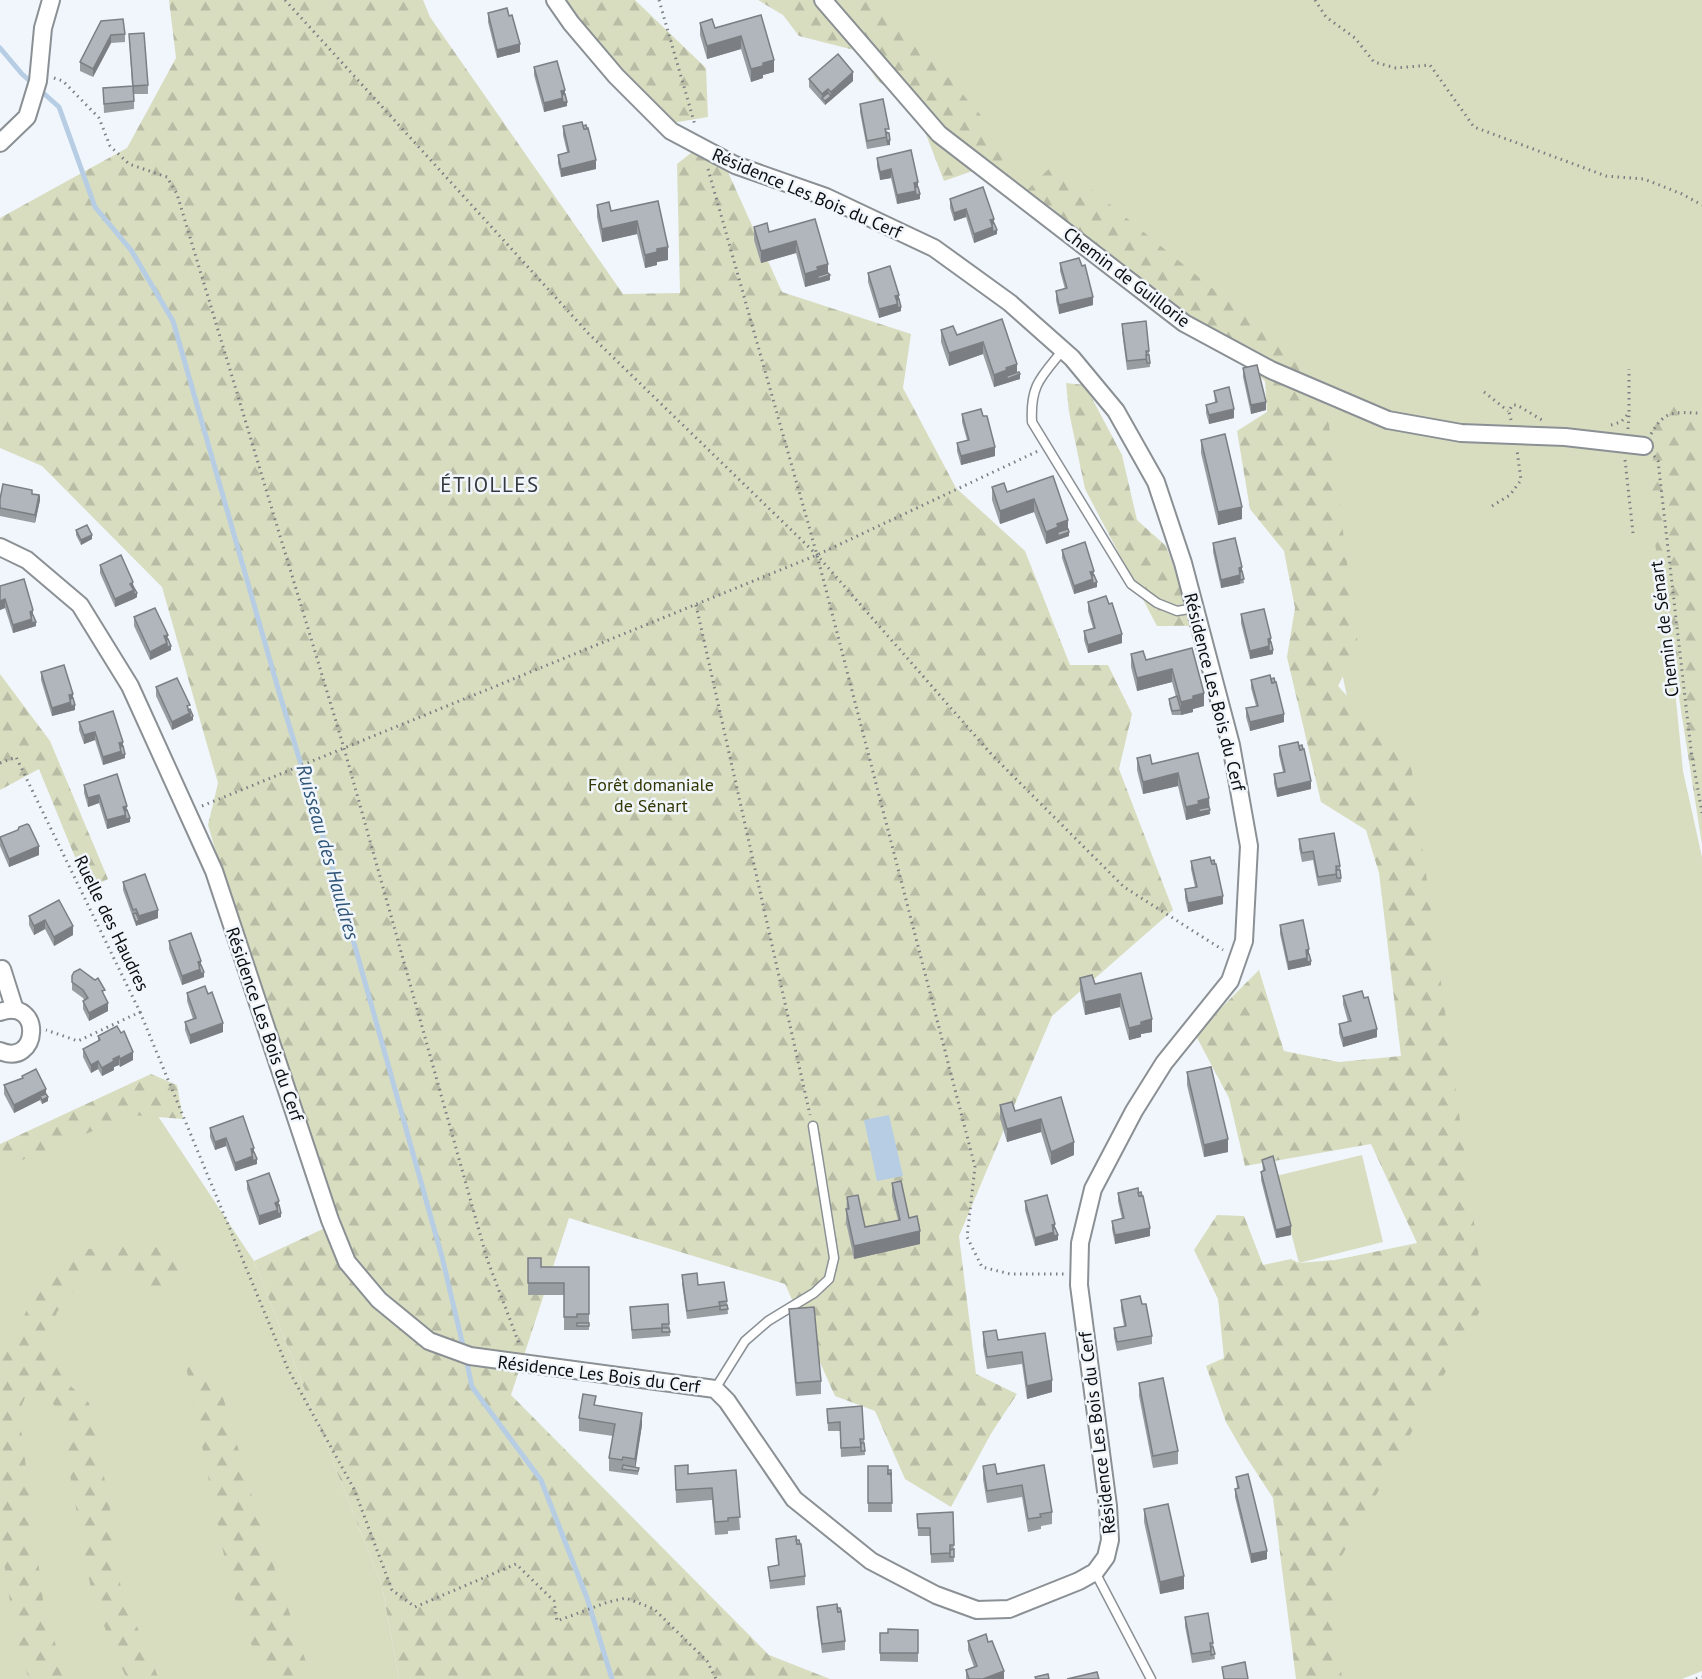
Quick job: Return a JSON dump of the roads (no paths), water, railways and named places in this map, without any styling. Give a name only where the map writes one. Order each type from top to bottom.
[{"type":"street","points":[[0,143],[27,117],[37,82],[43,28],[51,0]]},
{"type":"street","name":"Résidence Les Bois du Cerf","points":[[0,547],[27,560],[80,605],[130,686],[214,871],[330,1220],[347,1262],[379,1300],[429,1341],[464,1355],[715,1389],[727,1401],[794,1499],[871,1561],[936,1595],[977,1610],[1009,1609],[1079,1581],[1095,1572],[1106,1557],[1110,1540],[1108,1506],[1079,1285],[1080,1243],[1093,1190],[1134,1111],[1164,1063],[1230,981],[1244,941],[1249,846],[1231,745],[1183,563],[1156,482],[1116,411],[1063,350],[1010,303],[934,248],[826,197],[735,165],[671,131],[616,76],[571,23],[555,0]]},
{"type":"street","name":"Chemin de Guillorie","points":[[823,0],[939,134],[1184,323],[1271,370],[1388,420],[1461,433],[1565,437],[1627,442],[1644,446]]},
{"type":"street","points":[[0,1051],[14,1053],[21,1050],[27,1045],[32,1031],[27,1018],[8,1011],[2,969]]},
{"type":"lane","points":[[1063,350],[1037,381],[1031,403],[1032,422],[1131,584],[1157,603],[1177,611],[1195,608]]},
{"type":"lane","points":[[715,1389],[746,1341],[768,1321],[814,1293],[829,1279],[834,1258],[813,1126]]},
{"type":"lane","points":[[1095,1572],[1151,1679]]},
{"type":"water","points":[[889,1115],[903,1176],[877,1181],[864,1120]]},
{"type":"waterway","name":"Ruisseau des Hauldres","points":[[0,48],[22,74],[59,107],[95,207],[131,250],[173,321],[279,692],[338,886],[442,1257],[464,1350]]},
{"type":"waterway","name":"Ruisseau des Hauldres","points":[[466,1359],[472,1387],[541,1480],[587,1598],[612,1679]]},
{"type":"district","name":"ÉTIOLLES","points":[[490,484]]},
{"type":"park label","name":"Forêt domaniale de Sénart","points":[[651,794]]}]
